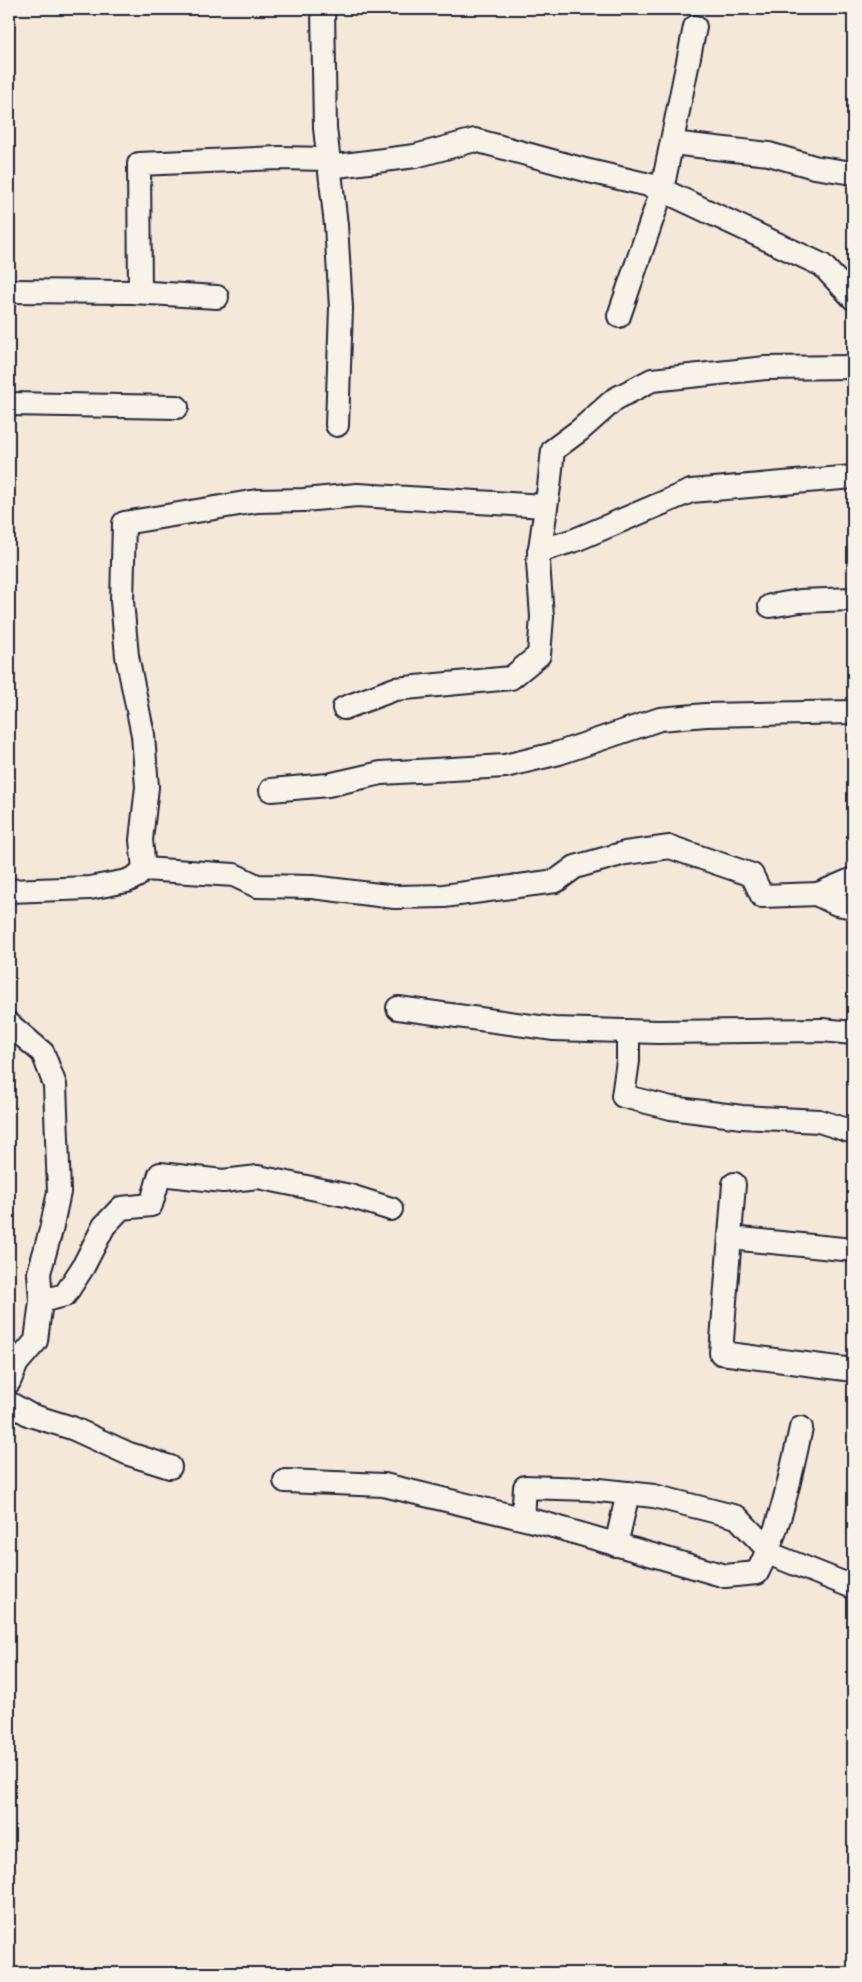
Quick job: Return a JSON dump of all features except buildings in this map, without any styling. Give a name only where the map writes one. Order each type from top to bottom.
[{"type":"street","points":[[323,9],[325,128],[336,225],[341,308],[337,425]]},
{"type":"street","points":[[619,316],[662,189],[695,28]]},
{"type":"street","points":[[140,292],[140,164],[280,158],[329,163],[415,156],[475,140],[662,189],[822,265],[853,298]]},
{"type":"street","points":[[672,143],[769,154],[814,167],[853,173]]},
{"type":"street","points":[[9,291],[140,292],[217,297]]},
{"type":"street","points":[[344,708],[396,689],[511,678],[539,655],[542,617],[538,562],[553,450],[580,430],[615,399],[652,380],[766,368],[853,367]]},
{"type":"street","points":[[9,404],[178,407]]},
{"type":"street","points":[[539,551],[575,540],[691,491],[853,477]]},
{"type":"street","points":[[144,869],[141,840],[147,787],[143,735],[127,656],[122,601],[124,523],[257,501],[304,500],[357,495],[545,506]]},
{"type":"street","points":[[770,606],[800,601],[853,599]]},
{"type":"street","points":[[271,790],[328,785],[382,773],[505,766],[559,753],[660,719],[706,715],[853,712]]},
{"type":"street","points":[[9,891],[90,888],[127,881],[144,869],[234,875],[257,886],[312,887],[395,896],[444,896],[556,881],[575,867],[625,853],[670,847],[752,875],[762,896],[816,894],[853,879]]},
{"type":"street","points":[[816,894],[837,904],[853,907]]},
{"type":"street","points":[[398,1008],[554,1029],[628,1031],[756,1030],[853,1033]]},
{"type":"street","points":[[9,1024],[43,1053],[55,1084],[59,1192],[47,1247],[39,1273],[41,1301],[36,1341],[17,1363],[9,1382]]},
{"type":"street","points":[[628,1031],[628,1061],[622,1096],[671,1108],[742,1117],[820,1121],[853,1132]]},
{"type":"street","points":[[41,1301],[65,1295],[83,1267],[104,1226],[121,1208],[151,1205],[160,1174],[223,1181],[258,1177],[350,1196],[391,1209]]},
{"type":"street","points":[[734,1184],[721,1353],[853,1370]]},
{"type":"street","points":[[730,1238],[853,1250]]},
{"type":"street","points":[[9,1403],[30,1415],[72,1428],[128,1454],[170,1468]]},
{"type":"street","points":[[284,1481],[384,1486],[523,1518],[726,1576],[757,1573],[769,1551],[784,1507],[801,1428]]},
{"type":"street","points":[[523,1518],[525,1487],[590,1489],[654,1496],[737,1517],[773,1555],[853,1587]]},
{"type":"street","points":[[616,1545],[628,1493]]}]
